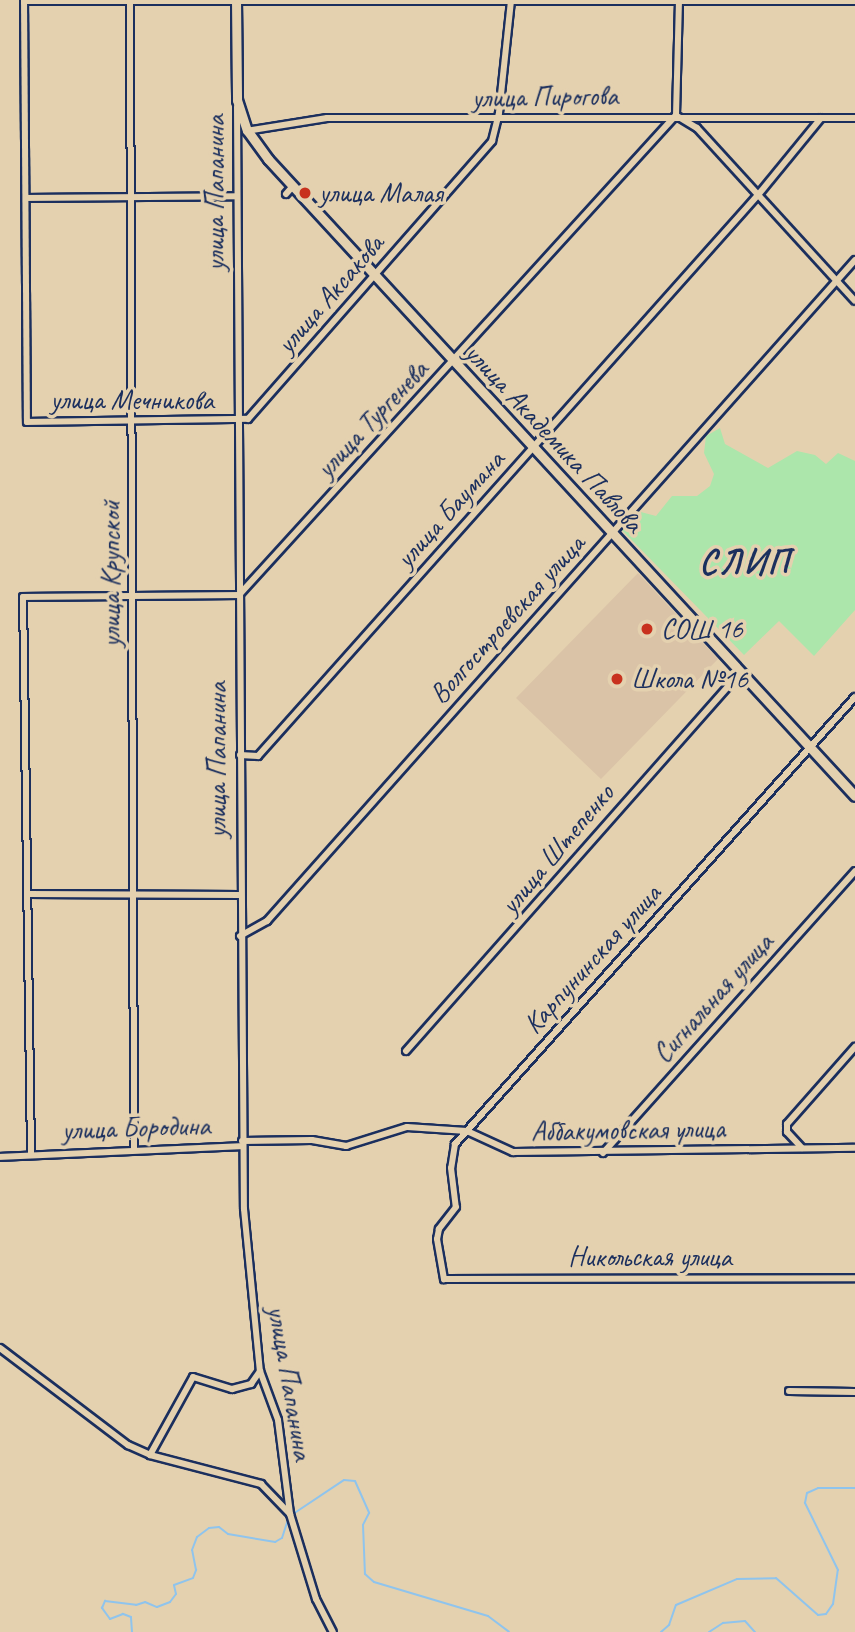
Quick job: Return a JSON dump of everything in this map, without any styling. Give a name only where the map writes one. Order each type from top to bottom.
[{"type":"street","points":[[237,196],[26,198],[24,1],[855,1]]},
{"type":"street","name":"улица Крупской","points":[[130,1],[128,197],[132,421],[134,1148]]},
{"type":"street","name":"улица Аксакова","points":[[239,420],[248,419],[470,170],[492,141],[494,120],[499,113],[511,1]]},
{"type":"street","points":[[679,1],[676,115],[696,128],[855,301]]},
{"type":"street","name":"улица Папанина","points":[[236,2],[242,1143],[260,1371],[278,1420],[290,1514],[316,1599],[333,1632]]},
{"type":"street","name":"улица Академика Павлова","points":[[237,100],[247,130],[289,190],[374,275],[855,796]]},
{"type":"street","name":"улица Пирогова","points":[[237,135],[247,130],[327,118],[494,120],[676,115],[855,118]]},
{"type":"street","name":"улица Тургенева","points":[[239,596],[676,115]]},
{"type":"street","name":"улица Баумана","points":[[240,755],[258,756],[758,195],[821,118]]},
{"type":"street","name":"улица Мечникова","points":[[26,198],[27,422],[239,420]]},
{"type":"street","name":"Волгостроевская улица","points":[[240,936],[267,920],[855,260]]},
{"type":"street","points":[[31,1153],[23,597],[239,596]]},
{"type":"street","name":"улица Штепенко","points":[[406,1051],[740,673]]},
{"type":"street","name":"Карпунинская улица","points":[[444,1279],[439,1230],[456,1206],[452,1154],[467,1131],[855,697]]},
{"type":"street","name":"Сигнальная улица","points":[[603,1153],[855,871]]},
{"type":"street","points":[[28,894],[241,895]]},
{"type":"street","points":[[802,1149],[787,1132],[787,1124],[855,1047]]},
{"type":"street","name":"Аббакумовская улица","points":[[242,1143],[312,1140],[346,1146],[407,1127],[467,1131],[513,1152],[855,1148]]},
{"type":"street","name":"улица Бородина","points":[[0,1157],[31,1153],[242,1143]]},
{"type":"street","name":"Никольская улица","points":[[444,1279],[855,1278]]},
{"type":"street","points":[[0,1348],[94,1423],[150,1455],[261,1484],[290,1514]]},
{"type":"street","points":[[150,1455],[193,1377],[232,1388],[251,1384],[260,1371]]},
{"type":"street","points":[[789,1391],[855,1392]]},
{"type":"shaded area","name":"Школа №16","points":[[638,573],[718,659],[601,779],[516,698]]},
{"type":"green space","points":[[720,428],[725,444],[768,468],[797,451],[815,455],[826,464],[838,453],[855,461],[855,610],[814,656],[779,621],[744,655],[621,529],[637,511],[656,516],[672,496],[697,496],[710,486],[714,474],[704,453],[706,436]]},
{"type":"waterway","points":[[293,1514],[344,1480],[355,1481],[369,1513],[363,1525],[365,1574],[374,1582],[488,1616],[509,1632]]},
{"type":"waterway","points":[[661,1632],[669,1625],[676,1605],[737,1579],[776,1578],[818,1615],[826,1614],[833,1604],[838,1570],[805,1503],[807,1493],[818,1488],[855,1488]]},
{"type":"waterway","points":[[132,1632],[131,1617],[123,1614],[110,1619],[102,1608],[105,1601],[136,1605],[145,1602],[157,1607],[170,1602],[176,1594],[174,1585],[193,1578],[196,1570],[192,1550],[197,1537],[209,1528],[219,1527],[228,1534],[275,1542],[282,1538],[289,1517]]},
{"type":"waterway","points":[[709,1632],[723,1623],[745,1621],[755,1632]]},
{"type":"place","name":"улица Малая","points":[[305,193]]},
{"type":"place","name":"СОШ 16","points":[[647,629]]},
{"type":"place","name":"Школа №16","points":[[617,679]]},
{"type":"district","name":"СЛИП","points":[[745,562]]}]
